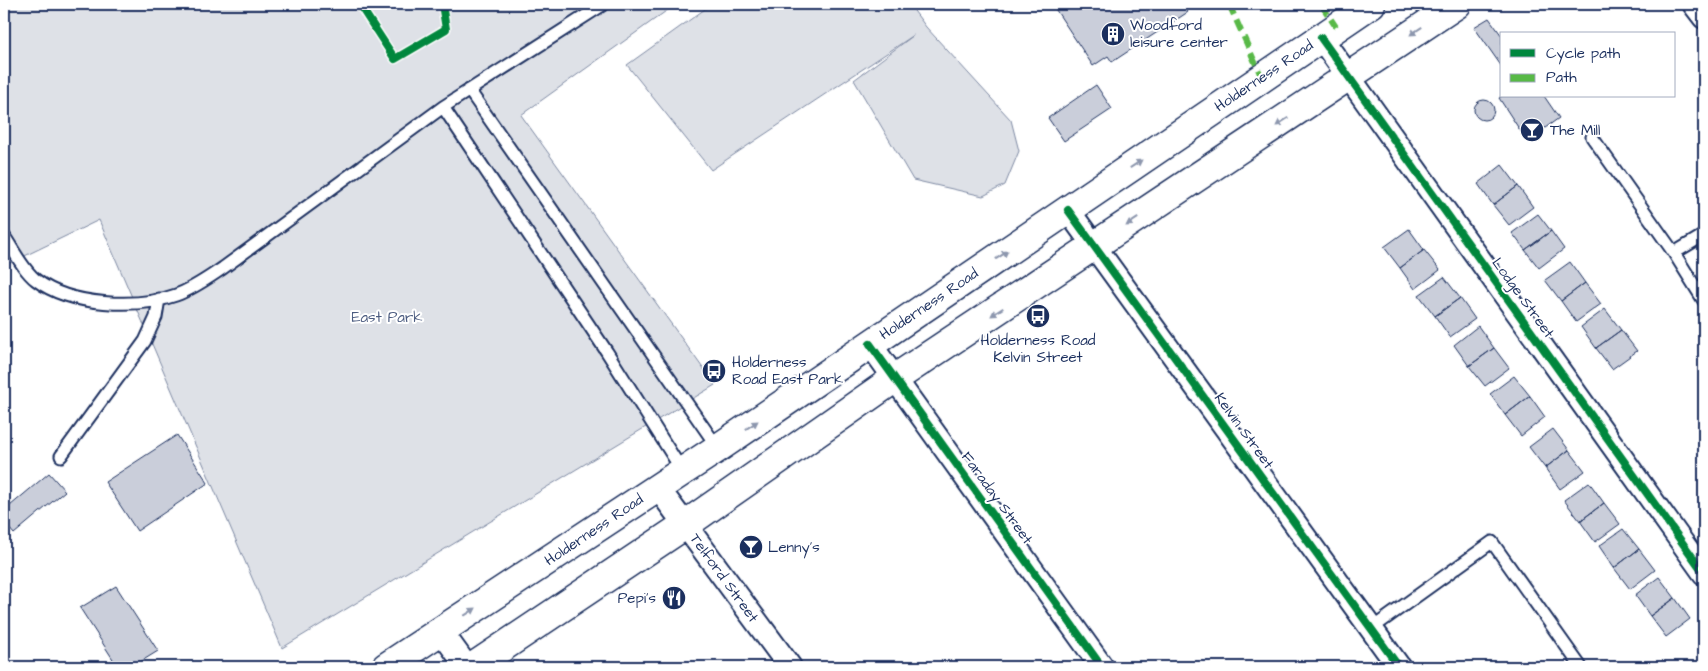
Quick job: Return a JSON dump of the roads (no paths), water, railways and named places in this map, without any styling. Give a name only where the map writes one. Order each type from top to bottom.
[{"type":"highway","name":"Holderness Road","points":[[386,667],[683,472],[1371,4]]},
{"type":"highway","points":[[473,667],[685,525],[894,379],[1457,4]]},
{"type":"street","points":[[1694,4],[1704,17]]},
{"type":"street","name":"Lodge Street","points":[[1321,38],[1704,573]]},
{"type":"street","name":"Kelvin Street","points":[[1068,210],[1399,667]]},
{"type":"street","name":"Faraday Street","points":[[870,344],[1102,667]]},
{"type":"street","name":"Telford Street","points":[[658,488],[790,667]]},
{"type":"street","points":[[441,631],[467,667]]},
{"type":"lane","points":[[4,236],[34,279],[58,293],[90,301],[129,302],[159,299],[189,290],[223,268],[442,107],[604,4]]},
{"type":"lane","points":[[470,90],[718,448]]},
{"type":"lane","points":[[442,107],[601,344],[683,472]]},
{"type":"lane","points":[[1592,137],[1674,253],[1704,301]]},
{"type":"lane","points":[[1674,253],[1704,235]]},
{"type":"lane","points":[[62,456],[145,341],[156,317],[159,299]]},
{"type":"lane","points":[[1371,629],[1492,542],[1581,667]]},
{"type":"place","name":"Woodford leisure center","points":[[1113,34]]},
{"type":"place","name":"The Mill","points":[[1532,130]]},
{"type":"place","name":"Holderness Road Kelvin Street","points":[[1038,316]]},
{"type":"place","name":"Holderness Road East Park","points":[[714,371]]},
{"type":"place","name":"Lenny's","points":[[751,547]]},
{"type":"place","name":"Pepi's","points":[[674,598]]},
{"type":"park label","name":"East Park","points":[[387,317]]}]
